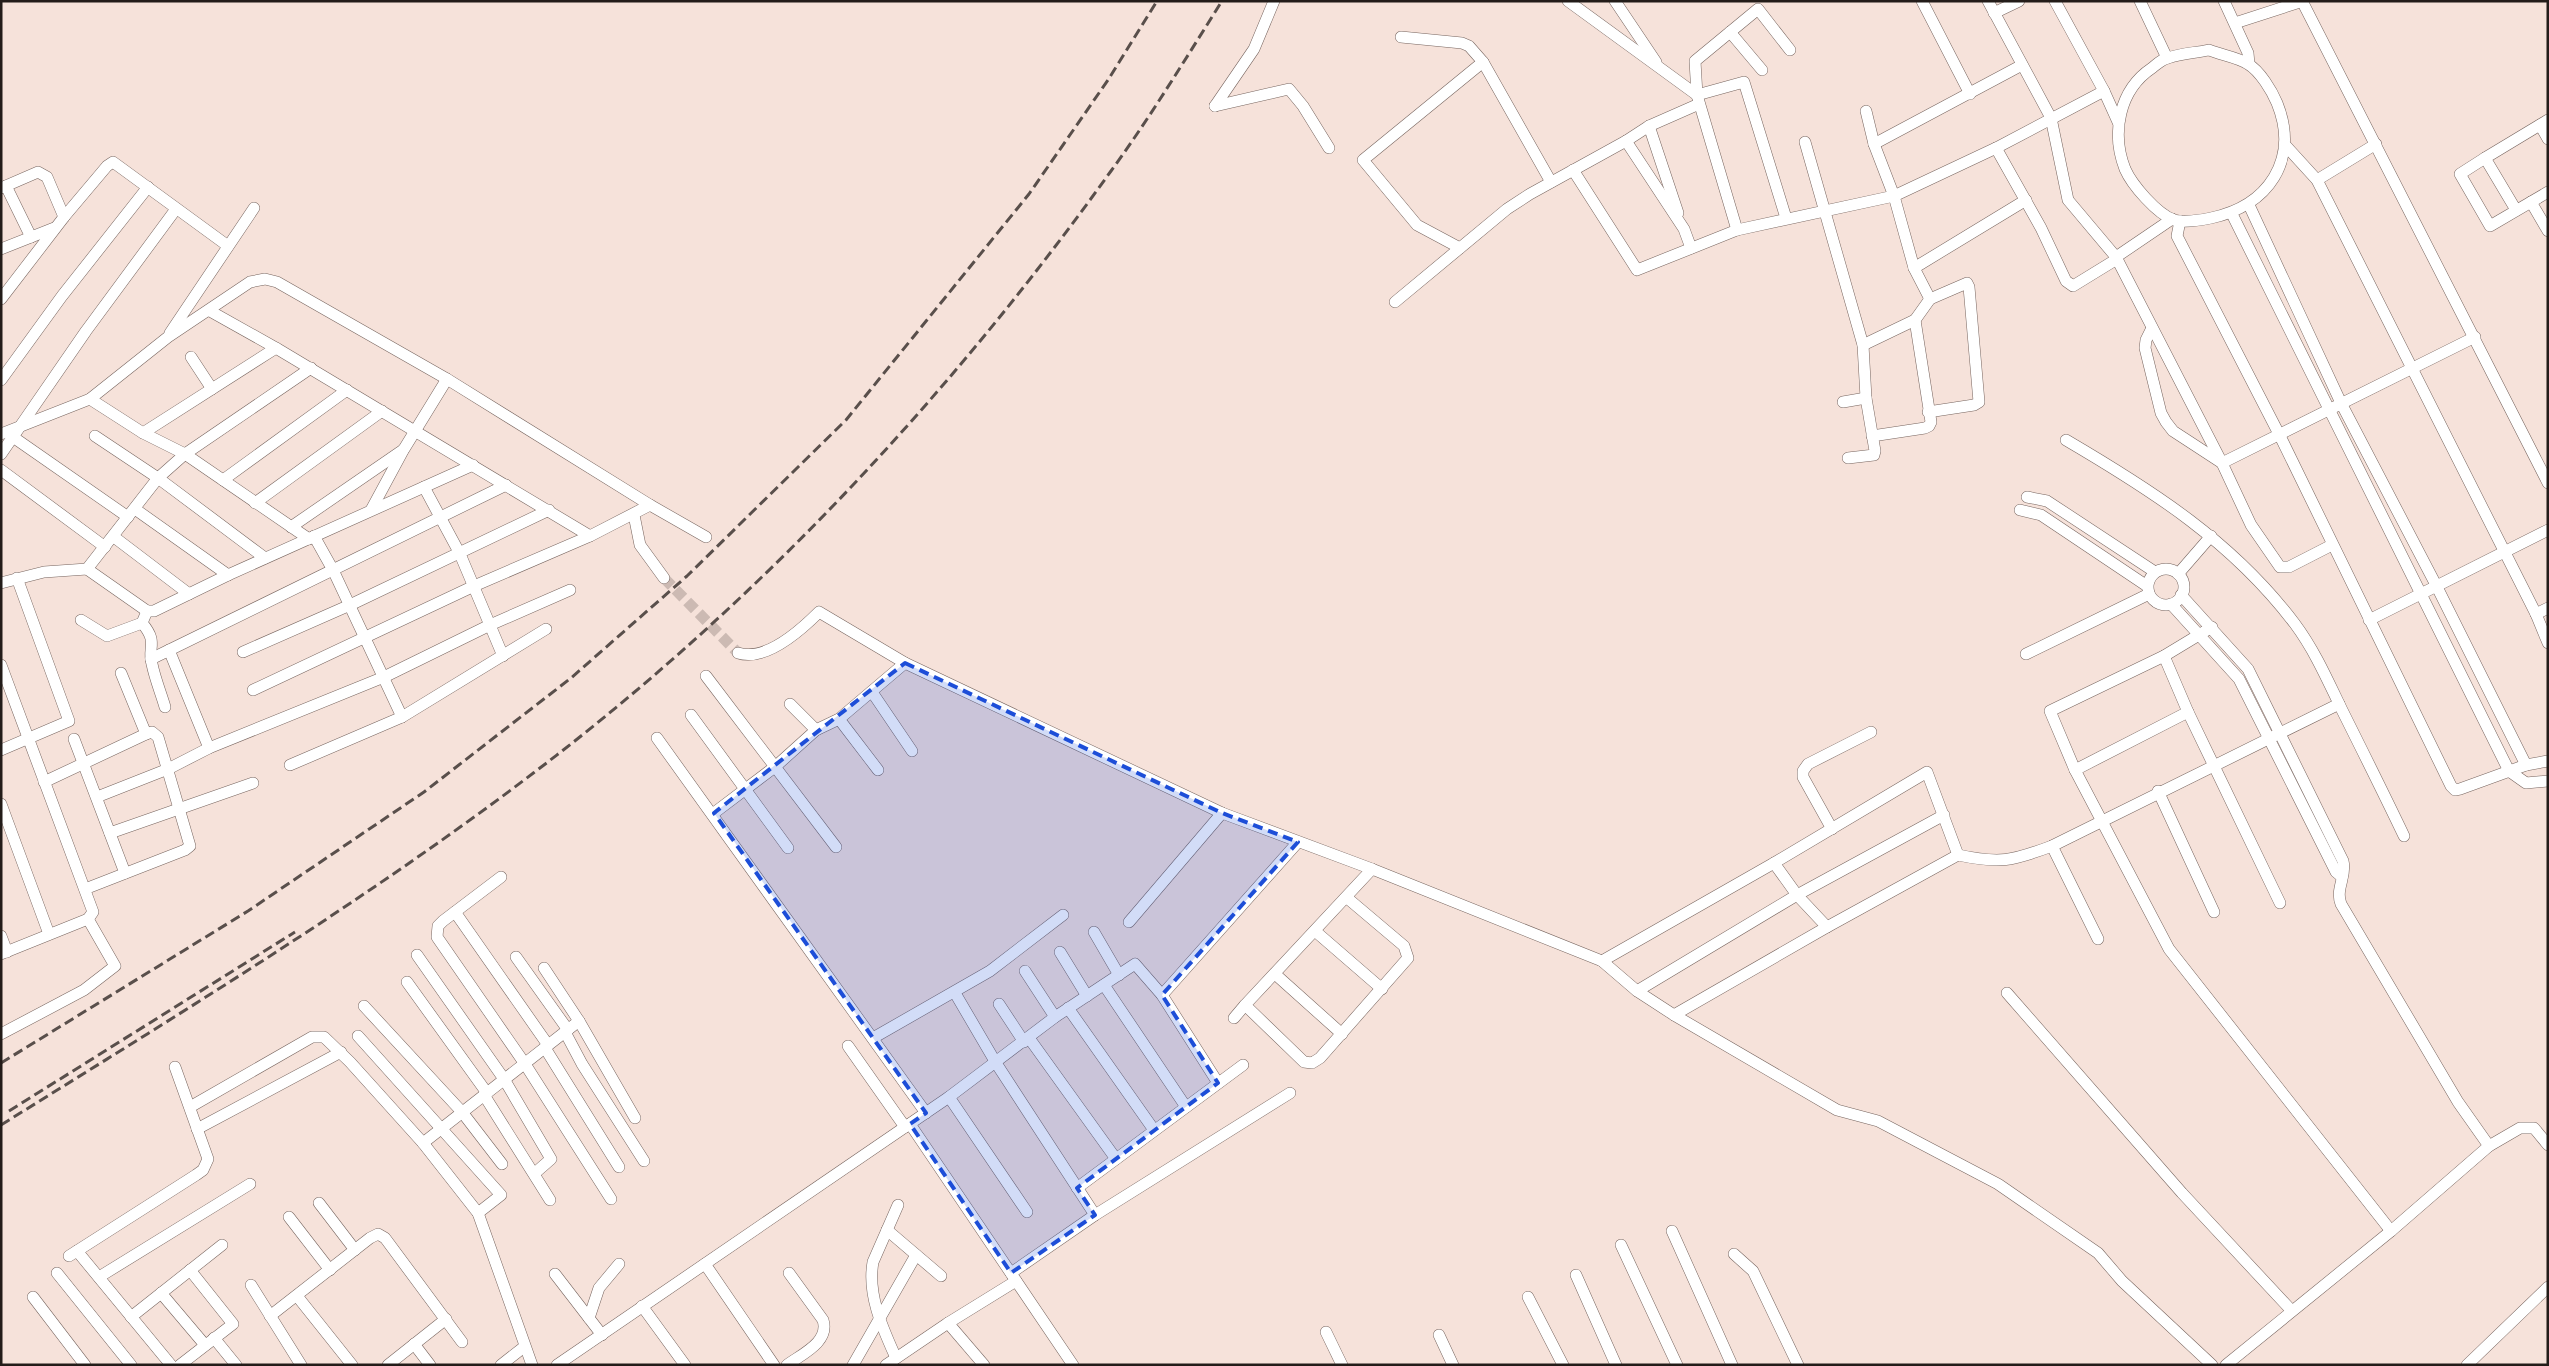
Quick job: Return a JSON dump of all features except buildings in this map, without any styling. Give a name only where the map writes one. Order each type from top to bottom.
[{"type":"street","points":[[1274,1],[1260,38],[1215,106],[1289,90],[1303,106],[1329,148]]},
{"type":"street","points":[[1568,1],[1662,70],[1698,100]]},
{"type":"street","points":[[1616,1],[1662,70]]},
{"type":"street","points":[[1922,1],[1970,94]]},
{"type":"street","points":[[1988,1],[2051,118],[2068,200],[2116,258],[2222,463],[2251,525],[2280,567],[2289,567],[2332,545]]},
{"type":"street","points":[[1994,13],[2019,1]]},
{"type":"street","points":[[2055,1],[2104,91],[2118,122]]},
{"type":"street","points":[[2140,1],[2167,58]]},
{"type":"street","points":[[1996,148],[2041,228],[2066,281],[2073,286],[2176,220],[2206,219],[2232,214],[2249,205],[2266,189],[2279,169],[2286,146],[2283,118],[2276,99],[2249,64],[2248,53],[2224,1]]},
{"type":"street","points":[[2235,23],[2302,1],[2548,483]]},
{"type":"street","points":[[1737,230],[1698,100],[1695,61],[1758,9],[1790,50]]},
{"type":"street","points":[[1730,32],[1762,70]]},
{"type":"street","points":[[1401,37],[1462,43],[1469,46],[1482,62],[1551,182]]},
{"type":"street","points":[[2176,220],[2150,202],[2130,180],[2118,152],[2118,122],[2127,95],[2144,73],[2167,58],[2209,50],[2249,64]]},
{"type":"street","points":[[1460,248],[1417,224],[1363,160],[1482,62]]},
{"type":"street","points":[[1874,144],[2022,65]]},
{"type":"street","points":[[1395,302],[1506,209],[1649,126],[1698,100],[1744,82],[1786,218]]},
{"type":"street","points":[[1572,170],[1637,270],[1737,230],[1786,218],[1824,213],[1894,196],[1996,148],[2104,91]]},
{"type":"street","points":[[1866,111],[1874,144],[1894,196],[1914,268],[1930,299]]},
{"type":"street","points":[[2548,139],[2544,122],[2460,174],[2490,226],[2548,192]]},
{"type":"street","points":[[1649,126],[1691,248]]},
{"type":"street","points":[[1626,141],[1684,229]]},
{"type":"street","points":[[1805,142],[1863,345],[1866,398],[1874,455],[1848,458]]},
{"type":"street","points":[[2317,180],[2376,144]]},
{"type":"street","points":[[2286,146],[2317,180],[2410,368],[2536,614],[2548,644]]},
{"type":"street","points":[[2485,158],[2516,210]]},
{"type":"street","points":[[1,298],[64,217],[110,164],[119,165],[228,246]]},
{"type":"street","points":[[31,238],[4,187],[38,172],[43,173],[47,177],[64,217]]},
{"type":"street","points":[[1,380],[62,296],[148,187]]},
{"type":"street","points":[[1914,268],[2026,200]]},
{"type":"street","points":[[2531,202],[2548,231]]},
{"type":"street","points":[[2249,205],[2341,404],[2436,585],[2526,765]]},
{"type":"street","points":[[168,337],[254,208]]},
{"type":"street","points":[[1,454],[86,331],[176,209]]},
{"type":"street","points":[[2232,214],[2509,772],[2526,782],[2548,781]]},
{"type":"street","points":[[2176,220],[2177,236],[2280,436],[2369,620],[2455,790],[2526,765],[2548,761]]},
{"type":"street","points":[[1,249],[56,228]]},
{"type":"street","points":[[1,434],[90,399],[168,337],[210,311],[250,282],[265,280],[277,282],[447,379],[650,505],[706,536]]},
{"type":"street","points":[[1863,345],[1915,320],[1930,299],[1962,284],[1966,284],[1969,287],[1979,402],[1974,405],[1928,412]]},
{"type":"street","points":[[210,311],[311,368],[590,536]]},
{"type":"street","points":[[1872,436],[1929,426],[1931,422],[1915,320]]},
{"type":"street","points":[[2152,328],[2146,340],[2145,348],[2161,413],[2173,431],[2222,463]]},
{"type":"street","points":[[2222,463],[2280,436],[2410,368],[2475,337]]},
{"type":"street","points":[[143,433],[276,348]]},
{"type":"street","points":[[191,357],[212,389]]},
{"type":"street","points":[[87,569],[114,537],[158,478],[185,454],[311,368]]},
{"type":"street","points":[[371,510],[415,430],[447,379]]},
{"type":"street","points":[[223,480],[347,390]]},
{"type":"street","points":[[1843,402],[1866,398]]},
{"type":"street","points":[[90,399],[143,433],[185,454],[255,503],[312,537],[334,570],[402,718]]},
{"type":"street","points":[[255,503],[382,411]]},
{"type":"street","points":[[95,436],[158,478],[265,558]]},
{"type":"street","points":[[13,437],[228,575]]},
{"type":"street","points":[[2066,440],[2131,478],[2179,510],[2211,536],[2252,576],[2295,624],[2312,650],[2404,836]]},
{"type":"street","points":[[291,526],[404,449]]},
{"type":"street","points":[[1,583],[44,572],[87,569],[147,611],[154,611],[265,558],[473,465]]},
{"type":"street","points":[[1,470],[105,547]]},
{"type":"street","points":[[151,659],[506,485]]},
{"type":"street","points":[[424,486],[460,554],[503,656]]},
{"type":"street","points":[[2027,497],[2047,501],[2155,572]]},
{"type":"street","points":[[253,690],[474,586],[590,536],[634,515],[650,505]]},
{"type":"street","points":[[243,652],[460,554],[549,510]]},
{"type":"street","points":[[2020,510],[2041,515],[2148,590],[2158,603],[2171,604],[2201,635],[2239,679],[2336,872],[2342,877]]},
{"type":"street","points":[[634,515],[640,545],[664,578]]},
{"type":"street","points":[[2369,620],[2548,530]]},
{"type":"street","points":[[2178,574],[2211,536]]},
{"type":"street","points":[[114,537],[189,594]]},
{"type":"street","points":[[2148,590],[2149,579],[2155,572],[2163,569],[2171,570],[2178,574],[2183,584],[2181,595],[2171,604]]},
{"type":"street","points":[[1,750],[69,721],[17,578]]},
{"type":"street","points":[[97,797],[168,769],[209,748],[384,677],[490,625],[570,590]]},
{"type":"street","points":[[2026,654],[2148,590]]},
{"type":"street","points":[[2181,595],[2248,669],[2339,851],[2345,868],[2338,895],[2341,904],[2458,1102],[2489,1146]]},
{"type":"street","points":[[2536,614],[2548,608]]},
{"type":"street","points":[[81,620],[107,636],[142,623],[147,611]]},
{"type":"street","points":[[738,653],[744,655],[761,652],[788,639],[797,634],[819,612],[905,663],[1222,813],[1372,869],[1602,961],[1637,991],[1674,1015],[1837,1110],[1878,1122],[1998,1184],[2098,1253],[2122,1281],[2212,1365]]},
{"type":"street","points":[[142,623],[151,639],[153,650],[151,659],[165,707]]},
{"type":"street","points":[[2212,628],[2164,656],[2050,711],[2075,770],[2169,949],[2391,1232]]},
{"type":"street","points":[[290,764],[402,718],[546,629]]},
{"type":"street","points":[[169,650],[209,748]]},
{"type":"street","points":[[2164,656],[2188,712],[2280,903]]},
{"type":"street","points":[[714,814],[776,766],[816,730],[839,718],[905,663]]},
{"type":"street","points":[[1,665],[30,738],[44,782],[93,912],[88,919],[4,953],[1,936]]},
{"type":"street","points":[[121,673],[146,734]]},
{"type":"street","points":[[706,676],[836,847]]},
{"type":"street","points":[[872,692],[912,751]]},
{"type":"street","points":[[790,704],[816,730]]},
{"type":"street","points":[[1674,1015],[1827,927],[1958,855],[1982,860],[2007,861],[2052,846],[2339,704]]},
{"type":"street","points":[[2075,770],[2188,712]]},
{"type":"street","points":[[691,714],[788,848]]},
{"type":"street","points":[[839,718],[878,770]]},
{"type":"street","points":[[44,782],[146,734],[152,732],[156,734],[191,842],[188,848],[84,889]]},
{"type":"street","points":[[1832,829],[1803,778],[1803,771],[1808,764],[1871,732]]},
{"type":"street","points":[[657,738],[714,814],[926,1113]]},
{"type":"street","points":[[74,739],[125,874]]},
{"type":"street","points":[[1602,961],[1774,863],[1927,772],[1958,855]]},
{"type":"street","points":[[110,833],[253,783]]},
{"type":"street","points":[[2158,792],[2214,912]]},
{"type":"street","points":[[1,804],[49,934]]},
{"type":"street","points":[[1128,922],[1222,813]]},
{"type":"street","points":[[1637,991],[1797,895],[1944,815]]},
{"type":"street","points":[[1162,995],[1298,842]]},
{"type":"street","points":[[2052,846],[2098,939]]},
{"type":"street","points":[[1774,863],[1797,895],[1827,927]]},
{"type":"street","points":[[1234,1018],[1372,869]]},
{"type":"street","points":[[501,876],[438,926],[437,937],[524,1064],[611,1199]]},
{"type":"street","points":[[1245,1005],[1304,1062],[1312,1063],[1320,1058],[1408,958],[1408,952],[1404,946],[1346,897]]},
{"type":"street","points":[[455,912],[547,1046],[619,1167]]},
{"type":"street","points":[[873,1038],[954,993],[998,965],[1063,915]]},
{"type":"street","points":[[1,1034],[84,990],[115,966],[88,919]]},
{"type":"street","points":[[1315,930],[1382,989]]},
{"type":"street","points":[[1094,932],[1119,975]]},
{"type":"street","points":[[1060,952],[1087,996]]},
{"type":"street","points":[[417,955],[504,1079],[552,1159],[535,1173]]},
{"type":"street","points":[[516,957],[567,1031],[582,1064],[644,1161]]},
{"type":"street","points":[[557,1365],[926,1113],[996,1063],[1055,1017],[1135,964],[1162,995],[1218,1083]]},
{"type":"street","points":[[544,968],[580,1021],[635,1118]]},
{"type":"street","points":[[1025,971],[1055,1017]]},
{"type":"street","points":[[1275,974],[1342,1034]]},
{"type":"street","points":[[407,982],[485,1094],[550,1200]]},
{"type":"street","points":[[1104,985],[1186,1107]]},
{"type":"street","points":[[954,993],[996,1063],[1095,1214]]},
{"type":"street","points":[[2007,993],[2182,1193],[2291,1310]]},
{"type":"street","points":[[998,1004],[1116,1159]]},
{"type":"street","points":[[364,1006],[462,1112],[502,1164]]},
{"type":"street","points":[[1068,1008],[1154,1130]]},
{"type":"street","points":[[422,1143],[580,1021]]},
{"type":"street","points":[[358,1036],[442,1127],[501,1195],[478,1213]]},
{"type":"street","points":[[190,1107],[312,1037],[324,1037],[341,1052],[422,1143],[478,1213],[524,1347],[532,1365]]},
{"type":"street","points":[[848,1046],[1014,1277],[1073,1365]]},
{"type":"street","points":[[198,1129],[341,1052]]},
{"type":"street","points":[[1077,1188],[1243,1065]]},
{"type":"street","points":[[175,1067],[208,1158],[204,1170],[73,1254],[98,1277],[131,1317],[179,1364],[233,1324],[190,1270]]},
{"type":"street","points":[[898,1205],[871,1272],[878,1318],[891,1361],[1014,1277],[1095,1214],[1290,1093]]},
{"type":"street","points":[[949,1097],[1027,1212]]},
{"type":"street","points":[[2226,1365],[2291,1310],[2391,1232],[2489,1146],[2520,1128],[2534,1128],[2548,1145]]},
{"type":"street","points":[[98,1277],[250,1184]]},
{"type":"street","points":[[319,1203],[355,1250]]},
{"type":"street","points":[[289,1217],[330,1270]]},
{"type":"street","points":[[887,1230],[941,1276]]},
{"type":"street","points":[[1672,1231],[1732,1365]]},
{"type":"street","points":[[270,1316],[375,1234],[382,1235],[462,1342]]},
{"type":"street","points":[[131,1317],[222,1245]]},
{"type":"street","points":[[1621,1246],[1677,1365]]},
{"type":"street","points":[[1734,1254],[1753,1271],[1798,1365]]},
{"type":"street","points":[[853,1365],[878,1318],[916,1255]]},
{"type":"street","points":[[589,1318],[599,1288],[619,1264]]},
{"type":"street","points":[[705,1264],[774,1365]]},
{"type":"street","points":[[57,1273],[132,1365]]},
{"type":"street","points":[[787,1365],[818,1342],[824,1335],[825,1326],[823,1320],[789,1273]]},
{"type":"street","points":[[555,1274],[602,1334]]},
{"type":"street","points":[[1576,1276],[1616,1365]]},
{"type":"street","points":[[251,1285],[301,1365]]},
{"type":"street","points":[[2467,1365],[2548,1287]]},
{"type":"street","points":[[162,1293],[210,1342],[236,1365]]},
{"type":"street","points":[[297,1296],[352,1365]]},
{"type":"street","points":[[32,1297],[85,1365]]},
{"type":"street","points":[[1528,1298],[1563,1365]]},
{"type":"street","points":[[642,1306],[685,1365]]},
{"type":"street","points":[[388,1365],[446,1319]]},
{"type":"street","points":[[948,1323],[984,1365]]},
{"type":"street","points":[[1326,1332],[1342,1365]]},
{"type":"street","points":[[1439,1335],[1454,1365]]},
{"type":"street","points":[[414,1344],[430,1365]]},
{"type":"street","points":[[501,1365],[524,1347]]},
{"type":"highlighted area","points":[[905,663],[1222,813],[1298,842],[1162,995],[1218,1083],[1077,1188],[1095,1215],[1011,1273],[910,1124],[926,1113],[714,813]]},
{"type":"tunnel","points":[[664,578],[738,653]]},
{"type":"railway","points":[[1,1063],[248,911],[424,792],[571,678],[687,576],[846,420],[1029,194],[1108,80],[1157,1]]},
{"type":"railway","points":[[1,1125],[216,991],[427,851],[562,751],[640,688],[715,621],[788,552],[857,480],[925,406],[989,330],[1052,251],[1126,150],[1222,1]]},
{"type":"railway","points":[[9,1111],[295,932]]}]
